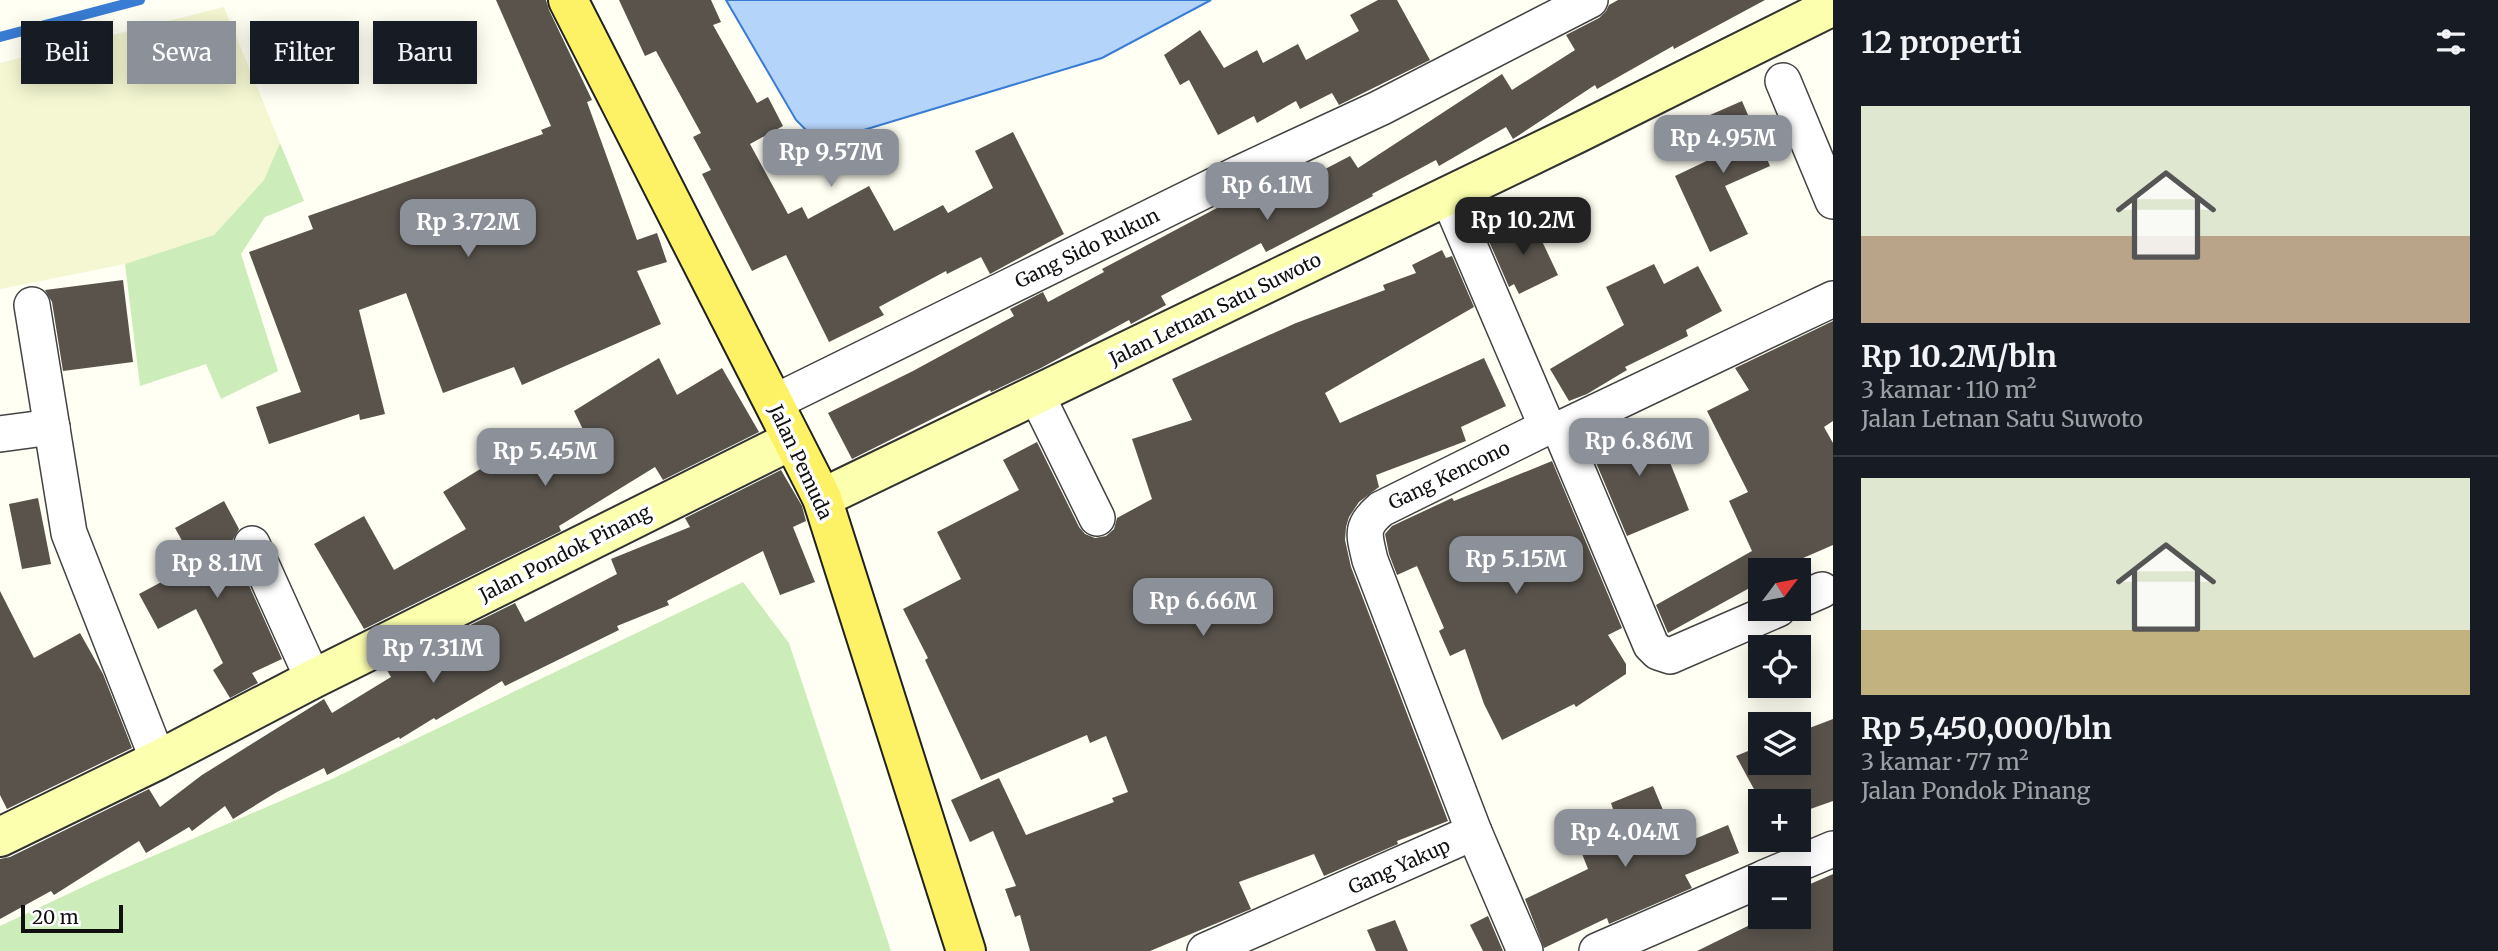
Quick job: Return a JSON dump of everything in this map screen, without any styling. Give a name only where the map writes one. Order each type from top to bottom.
[{"type":"main road","name":"Jalan Pemuda","points":[[568,0],[822,498],[966,951]]},
{"type":"main road","name":"Jalan Letnan Satu Suwoto","points":[[822,498],[1448,196],[1833,6]]},
{"type":"main road","name":"Jalan Pondok Pinang","points":[[0,837],[792,440]]},
{"type":"street","name":"Gang Sido Rukun","points":[[773,403],[1240,173],[1380,108],[1590,0]]},
{"type":"street","points":[[1783,81],[1833,201]]},
{"type":"street","points":[[1448,196],[1651,645],[1658,652],[1670,656],[1750,621]]},
{"type":"street","name":"Gang Kencono","points":[[1474,832],[1370,560],[1365,536],[1368,520],[1381,509],[1833,299]]},
{"type":"street","points":[[32,305],[69,533],[158,760]]},
{"type":"street","points":[[1037,396],[1097,518]]},
{"type":"street","points":[[0,434],[52,427]]},
{"type":"street","points":[[253,544],[313,679]]},
{"type":"street","name":"Gang Yakup","points":[[1205,951],[1474,832],[1525,951]]},
{"type":"street","points":[[1793,866],[1833,849]]},
{"type":"street","points":[[1597,951],[1748,885]]},
{"type":"green space","points":[[224,7],[230,21],[168,21]]},
{"type":"green space","points":[[127,31],[127,84],[236,84],[236,36],[250,70],[250,84],[256,84],[280,143],[264,180],[214,235],[125,264],[0,289],[0,63],[21,58],[21,84],[113,84],[113,35]]},
{"type":"green space","points":[[280,143],[304,201],[265,217],[241,254],[278,371],[221,399],[206,364],[140,386],[125,264],[214,235],[264,180]]},
{"type":"green space","points":[[743,582],[789,643],[891,951],[0,951],[0,926],[102,878],[334,778]]},
{"type":"water","points":[[726,0],[1211,0],[1102,58],[844,136],[812,136],[796,120]]},
{"type":"building","points":[[496,0],[546,0],[592,100],[587,102],[637,240],[657,233],[667,262],[637,271],[661,324],[522,385],[514,367],[443,393],[406,293],[359,310],[385,414],[360,420],[359,414],[269,444],[256,407],[301,392],[249,252],[313,229],[308,216],[543,134],[541,130],[551,126]]},
{"type":"building","points":[[619,0],[711,0],[721,22],[713,25],[757,103],[768,97],[783,126],[750,144],[788,214],[802,207],[808,219],[869,186],[894,231],[943,205],[948,213],[993,188],[975,151],[1013,132],[1064,234],[990,274],[981,257],[947,274],[946,271],[879,307],[884,315],[829,342],[786,255],[752,271],[702,174],[711,170],[693,137],[701,133],[656,51],[645,56]]},
{"type":"building","points":[[1378,0],[1397,0],[1430,60],[1339,105],[1332,93],[1300,109],[1296,101],[1257,123],[1254,116],[1218,135],[1189,80],[1180,85],[1164,55],[1200,30],[1224,68],[1257,50],[1263,63],[1298,44],[1306,60],[1359,31],[1350,15]]},
{"type":"building","points":[[1618,0],[1765,0],[1674,49],[1673,46],[1597,89],[1595,85],[1513,139],[1506,127],[1439,166],[1436,160],[1266,252],[1261,243],[1161,296],[1166,305],[1131,324],[1129,320],[1041,368],[991,392],[990,390],[852,459],[828,413],[1014,316],[1010,309],[1043,292],[1048,302],[1104,272],[1102,269],[1249,191],[1301,167],[1308,178],[1350,156],[1358,168],[1502,74],[1512,90],[1575,50],[1566,35],[1599,18],[1609,5]]},
{"type":"building","points":[[1742,101],[1770,166],[1725,186],[1748,234],[1710,252],[1675,176],[1717,156],[1701,119]]},
{"type":"building","points":[[1531,218],[1558,275],[1519,294],[1514,284],[1509,287],[1488,239]]},
{"type":"building","points":[[1442,250],[1446,258],[1452,256],[1474,307],[1325,393],[1340,423],[1484,358],[1506,406],[1461,427],[1466,441],[1376,475],[1379,487],[1359,502],[1346,527],[1345,540],[1351,567],[1448,821],[1397,841],[1398,844],[1324,876],[1314,854],[1239,882],[1251,909],[1150,951],[1030,951],[1020,915],[1015,917],[1005,889],[1016,886],[993,831],[970,842],[951,800],[999,778],[1026,835],[1114,802],[1112,798],[1128,792],[1106,736],[1090,743],[1087,735],[981,780],[925,660],[928,658],[903,609],[961,579],[937,532],[1019,490],[1003,460],[1037,442],[1079,527],[1085,534],[1095,538],[1106,536],[1114,529],[1117,518],[1152,499],[1132,439],[1192,420],[1172,379],[1296,323],[1385,290],[1383,285],[1416,273],[1412,265]]},
{"type":"building","points":[[1654,264],[1664,284],[1698,266],[1722,311],[1686,330],[1688,336],[1625,367],[1627,370],[1587,394],[1569,401],[1550,369],[1624,325],[1606,287]]},
{"type":"building","points":[[123,280],[133,362],[63,371],[52,302],[45,290]]},
{"type":"building","points":[[1833,321],[1833,421],[1824,427],[1833,443],[1833,545],[1803,558],[1748,558],[1748,589],[1668,633],[1656,605],[1752,551],[1729,501],[1748,492],[1707,411],[1749,390],[1735,368]]},
{"type":"building","points":[[659,358],[677,395],[722,368],[759,432],[663,480],[655,467],[559,526],[561,531],[364,629],[314,544],[364,516],[394,570],[466,529],[443,492],[524,442],[546,476],[592,448],[574,411]]},
{"type":"building","points":[[1653,420],[1689,510],[1627,536],[1589,446]]},
{"type":"building","points":[[1552,461],[1622,628],[1608,635],[1626,664],[1626,674],[1576,707],[1574,704],[1502,740],[1484,704],[1465,649],[1450,656],[1439,631],[1444,628],[1417,566],[1397,575],[1385,534],[1392,526],[1452,498],[1454,501]]},
{"type":"building","points":[[781,470],[802,506],[806,521],[793,527],[815,582],[780,595],[763,551],[667,601],[669,605],[617,626],[619,630],[505,686],[502,681],[436,720],[434,718],[400,739],[399,737],[327,775],[324,768],[233,819],[225,806],[192,831],[189,827],[146,853],[139,841],[54,895],[51,891],[0,919],[0,859],[10,857],[149,789],[160,807],[202,775],[324,699],[332,713],[391,677],[385,667],[515,603],[525,622],[617,574],[611,559],[690,527],[685,518]]},
{"type":"building","points":[[38,498],[51,564],[22,569],[9,504]]},
{"type":"building","points":[[224,501],[239,529],[232,541],[234,552],[282,659],[252,673],[258,683],[230,698],[213,670],[223,663],[196,609],[158,629],[139,594],[195,564],[175,528]]},
{"type":"building","points":[[0,591],[34,658],[80,633],[103,674],[132,748],[7,809],[0,795]]},
{"type":"building","points":[[1833,719],[1833,801],[1811,809],[1811,789],[1754,789],[1736,756],[1748,751],[1748,775],[1811,775],[1811,727]]},
{"type":"building","points":[[1653,786],[1678,846],[1728,825],[1739,853],[1685,875],[1692,888],[1609,924],[1607,918],[1544,948],[1525,899],[1588,869],[1573,831],[1615,815],[1611,803]]},
{"type":"building","points":[[1833,874],[1833,951],[1697,951],[1748,926],[1748,929],[1811,929],[1811,884]]},
{"type":"building","points":[[1488,916],[1503,951],[1483,951],[1470,925]]},
{"type":"building","points":[[1395,920],[1408,951],[1376,951],[1367,930]]},
{"type":"waterway","points":[[0,37],[140,0]]}]
